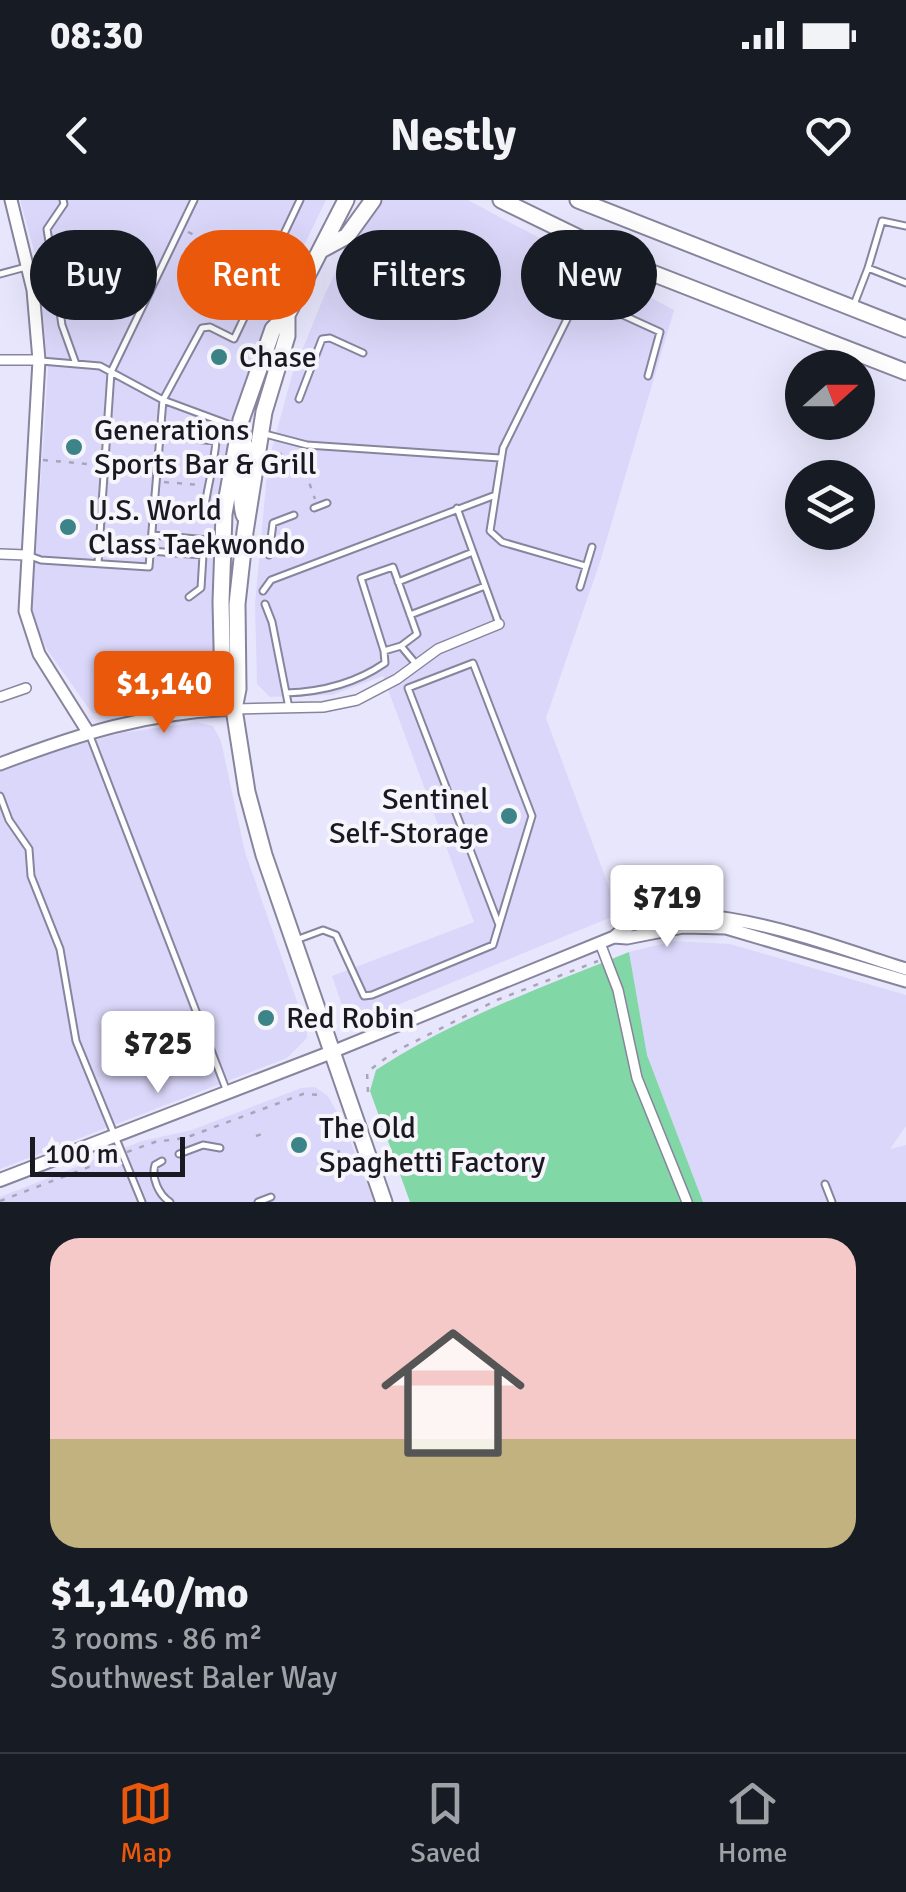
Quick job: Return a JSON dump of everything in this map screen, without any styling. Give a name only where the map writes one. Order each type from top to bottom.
[{"type":"highway","points":[[316,262],[346,200]]},
{"type":"highway","points":[[323,249],[347,236],[373,200]]},
{"type":"highway","points":[[501,200],[647,271],[906,372]]},
{"type":"highway","points":[[578,200],[906,329]]},
{"type":"highway","points":[[282,320],[273,329],[239,428],[222,541],[223,689],[234,709],[254,822],[384,1202]]},
{"type":"highway","points":[[234,709],[238,689],[236,604],[247,523],[261,433],[288,336],[287,320]]},
{"type":"highway","points":[[239,428],[245,449],[242,509],[247,523]]},
{"type":"main road","points":[[0,1180],[332,1052]]},
{"type":"street","points":[[11,200],[29,266],[39,360],[24,599],[29,632],[39,654],[88,732]]},
{"type":"street","points":[[0,360],[39,360]]},
{"type":"street","points":[[0,554],[26,555]]},
{"type":"street","points":[[0,764],[88,732],[148,717],[323,706],[357,700],[397,679],[438,650],[500,624]]},
{"type":"street","points":[[0,698],[26,688]]},
{"type":"street","points":[[614,938],[623,928],[654,919],[724,916],[906,969]]},
{"type":"street","points":[[332,1052],[600,943],[683,926],[726,928],[906,981]]},
{"type":"street","points":[[600,943],[618,990],[637,1078],[686,1202]]},
{"type":"lane","points":[[62,200],[64,204],[47,229],[62,325],[76,364]]},
{"type":"lane","points":[[98,564],[110,372],[194,200]]},
{"type":"lane","points":[[285,230],[300,200]]},
{"type":"lane","points":[[852,308],[882,222],[906,226]]},
{"type":"lane","points":[[0,274],[29,266]]},
{"type":"lane","points":[[868,268],[906,283]]},
{"type":"lane","points":[[586,566],[495,538],[489,522],[500,458],[579,295],[660,332],[648,376]]},
{"type":"lane","points":[[26,555],[41,560],[149,566],[163,400],[202,328],[210,327],[234,339],[243,320]]},
{"type":"lane","points":[[299,399],[322,339],[330,338],[362,352]]},
{"type":"lane","points":[[39,360],[100,366],[163,400],[239,428]]},
{"type":"lane","points":[[261,433],[307,446],[500,458]]},
{"type":"lane","points":[[160,436],[216,441],[204,513],[185,512]]},
{"type":"lane","points":[[263,591],[271,580],[494,496]]},
{"type":"lane","points":[[316,507],[326,504]]},
{"type":"lane","points":[[457,508],[500,624]]},
{"type":"lane","points":[[154,511],[165,512]]},
{"type":"lane","points":[[268,555],[273,523],[294,515]]},
{"type":"lane","points":[[152,536],[222,541]]},
{"type":"lane","points":[[580,587],[592,548]]},
{"type":"lane","points":[[150,551],[203,555],[201,588],[189,597]]},
{"type":"lane","points":[[398,582],[473,552]]},
{"type":"lane","points":[[286,693],[322,690],[372,672],[385,663],[361,578],[393,567],[417,634],[401,646],[384,651]]},
{"type":"lane","points":[[410,615],[485,586]]},
{"type":"lane","points":[[266,604],[288,708]]},
{"type":"lane","points":[[401,646],[416,664]]},
{"type":"lane","points":[[293,941],[329,930],[336,935],[364,996],[493,945],[532,816],[473,662],[408,688],[499,925]]},
{"type":"lane","points":[[88,732],[227,1092]]},
{"type":"lane","points":[[0,796],[29,849],[32,876],[60,949],[76,1041],[142,1202]]},
{"type":"lane","points":[[179,1154],[203,1145],[220,1148]]},
{"type":"lane","points":[[162,1160],[154,1175],[162,1196],[170,1202]]},
{"type":"lane","points":[[825,1184],[832,1202]]},
{"type":"lane","points":[[258,1202],[271,1197]]},
{"type":"path","points":[[180,228],[184,230]]},
{"type":"path","points":[[277,455],[300,457],[316,507]]},
{"type":"path","points":[[33,460],[150,468],[150,481],[207,486]]},
{"type":"path","points":[[0,1201],[155,1142],[185,1138],[311,1092],[322,1095]]},
{"type":"path","points":[[256,1136],[266,1132]]},
{"type":"path","points":[[324,1158],[340,1151]]},
{"type":"shaded area","points":[[20,200],[326,200],[312,230],[177,230],[177,320],[269,320],[256,355],[228,462],[214,562],[213,686],[206,698],[135,706],[111,714],[92,713],[37,629],[32,609],[48,370],[44,320],[157,320],[157,230],[30,230],[30,236]]},
{"type":"shaded area","points":[[371,200],[468,200],[524,230],[521,230],[521,320],[657,320],[657,301],[674,310],[600,562],[546,718],[619,914],[361,1020],[352,1019],[344,1011],[332,976],[474,922],[383,676],[332,695],[270,697],[257,684],[255,604],[268,463],[292,375],[336,272],[336,320],[501,320],[501,230],[356,230]]},
{"type":"shaded area","points":[[197,722],[213,726],[221,741],[245,852],[307,1038],[287,1058],[0,1169],[0,772],[121,733]]},
{"type":"shaded area","points":[[674,941],[730,944],[906,995],[906,1126],[890,1149],[906,1145],[906,1202],[703,1202],[647,1055],[629,952]]},
{"type":"shaded area","points":[[315,1087],[328,1096],[344,1125],[374,1202],[0,1202],[0,1197],[142,1141],[192,1130],[301,1088]]},
{"type":"green space","points":[[629,952],[647,1055],[703,1202],[410,1202],[370,1091],[376,1070],[467,1019]]},
{"type":"place","name":"Chase","points":[[219,357]]},
{"type":"place","name":"Generations Sports Bar & Grill","points":[[74,447]]},
{"type":"place","name":"U.S. World Class Taekwondo","points":[[68,527]]},
{"type":"place","name":"Sentinel Self-Storage","points":[[509,816]]},
{"type":"place","name":"Red Robin","points":[[266,1018]]},
{"type":"place","name":"The Old Spaghetti Factory","points":[[299,1145]]}]
